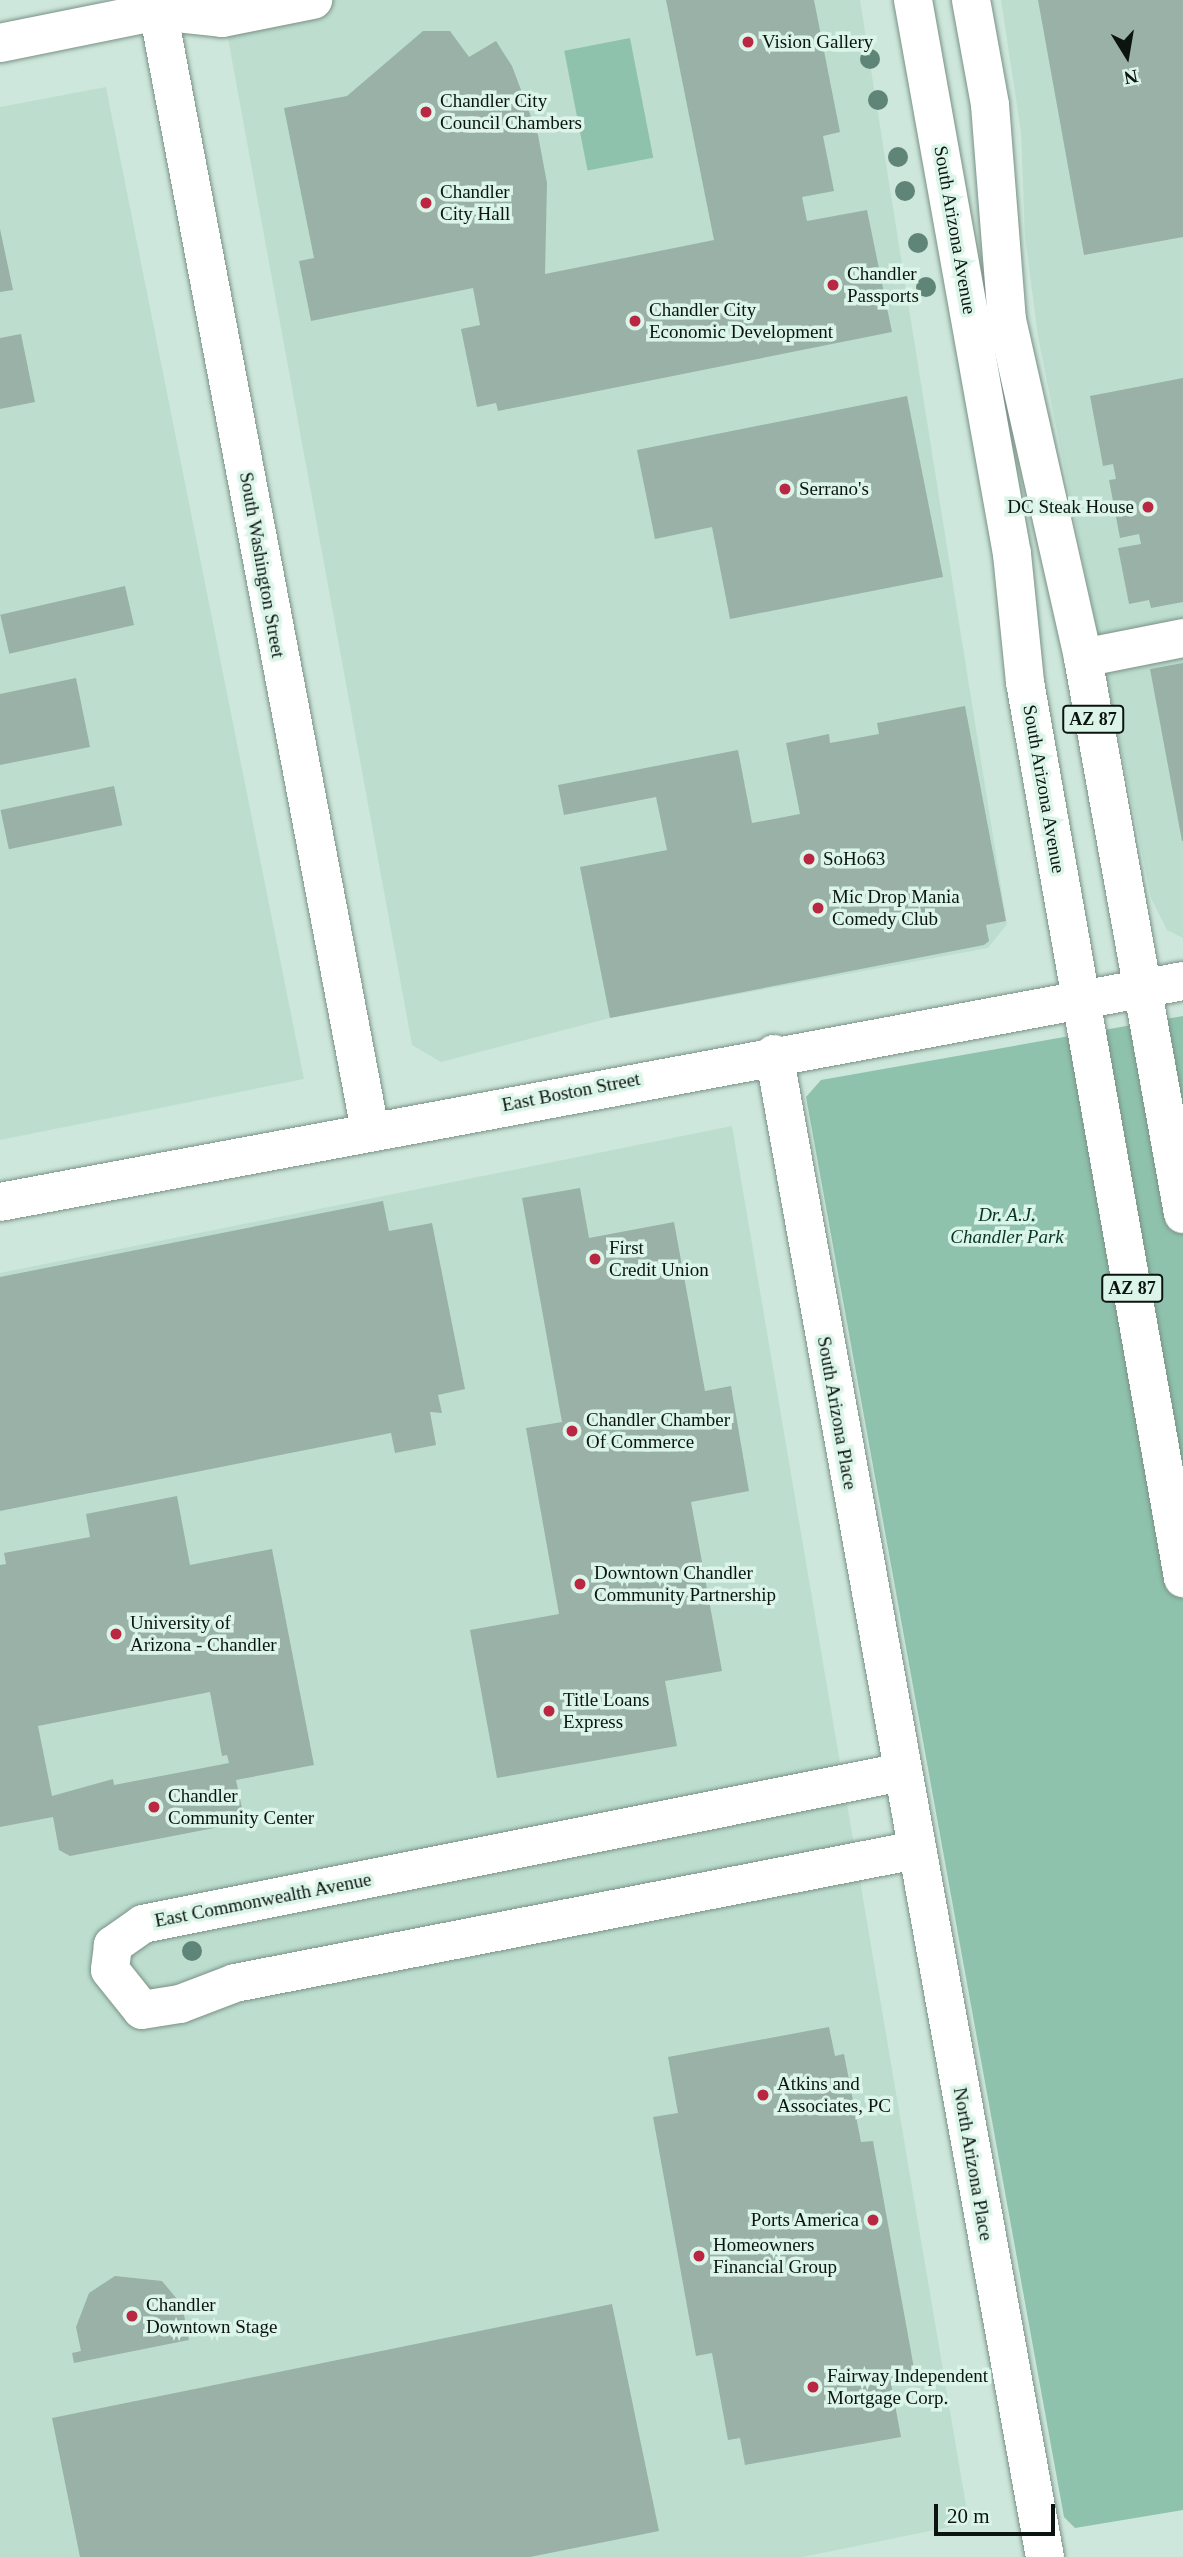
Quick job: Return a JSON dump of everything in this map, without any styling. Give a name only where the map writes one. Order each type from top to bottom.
[{"type":"main road","points":[[0,43],[164,4],[222,18],[313,0]]},
{"type":"main road","name":"South Arizona Avenue","points":[[913,0],[1012,554],[1025,682],[1183,1578]]},
{"type":"main road","name":"South Arizona Avenue","points":[[971,0],[990,105],[1007,320],[1083,657],[1183,1214]]},
{"type":"main road","name":"South Washington Street","points":[[164,4],[370,1130]]},
{"type":"main road","points":[[1083,657],[1183,638]]},
{"type":"main road","name":"East Boston Street","points":[[0,1202],[774,1054],[1183,981]]},
{"type":"main road","name":"South Arizona Place","points":[[774,1054],[902,1772]]},
{"type":"main road","name":"North Arizona Place","points":[[902,1772],[1045,2557]]},
{"type":"main road","name":"East Commonwealth Avenue","points":[[902,1772],[143,1924],[113,1945],[110,1970],[142,2010],[180,2004],[235,1983],[916,1850]]},
{"type":"shaded area","points":[[221,0],[860,0],[1007,924],[988,948],[610,1018],[441,1062],[412,1045]]},
{"type":"shaded area","points":[[1001,0],[1183,0],[1183,938],[1167,930],[1151,898],[1038,337],[1025,237],[1021,133]]},
{"type":"shaded area","points":[[106,87],[304,1079],[0,1140],[0,107]]},
{"type":"shaded area","points":[[732,1126],[969,2523],[803,2557],[0,2557],[0,1273]]},
{"type":"green space","points":[[630,38],[653,158],[588,171],[564,51]]},
{"type":"green space","name":"Dr. A.J. Chandler Park","points":[[1183,1016],[1183,2510],[1075,2528],[1064,2517],[806,1097],[821,1080]]},
{"type":"building","name":"Chandler City Hall","points":[[666,0],[814,0],[840,132],[823,136],[834,191],[802,197],[807,221],[867,210],[892,332],[498,411],[496,403],[477,407],[461,329],[480,325],[473,288],[311,321],[299,261],[314,258],[284,108],[347,96],[423,31],[450,31],[469,57],[496,41],[512,66],[538,135],[547,183],[545,274],[714,240]]},
{"type":"building","points":[[1038,0],[1183,0],[1183,237],[1084,255]]},
{"type":"building","points":[[0,229],[13,290],[0,292]]},
{"type":"building","points":[[21,334],[35,402],[0,409],[0,338]]},
{"type":"building","name":"DC Steak House","points":[[1183,378],[1183,602],[1151,608],[1149,600],[1129,604],[1118,548],[1141,544],[1139,534],[1120,538],[1109,480],[1116,479],[1113,464],[1103,466],[1090,396]]},
{"type":"building","name":"Serrano's","points":[[907,396],[943,577],[730,619],[712,527],[655,539],[637,450]]},
{"type":"building","points":[[125,586],[134,625],[9,654],[0,615]]},
{"type":"building","points":[[1183,663],[1183,841],[1182,841],[1150,669]]},
{"type":"building","points":[[76,678],[90,747],[0,765],[0,694]]},
{"type":"building","name":"SoHo63","points":[[965,706],[1006,921],[986,925],[989,941],[984,945],[610,1018],[580,867],[667,850],[656,797],[564,815],[558,785],[738,750],[752,823],[800,814],[786,743],[829,734],[830,743],[879,734],[877,723]]},
{"type":"building","points":[[114,786],[122,825],[9,849],[1,810]]},
{"type":"building","points":[[580,1188],[589,1238],[674,1222],[705,1391],[731,1386],[749,1491],[691,1502],[722,1671],[665,1681],[677,1746],[497,1778],[470,1630],[559,1614],[526,1428],[562,1422],[522,1198]]},
{"type":"building","points":[[383,1201],[389,1231],[432,1223],[465,1389],[438,1395],[442,1413],[430,1412],[436,1445],[395,1453],[391,1433],[0,1511],[0,1277]]},
{"type":"building","points":[[177,1496],[190,1565],[272,1549],[314,1765],[236,1780],[245,1822],[70,1856],[59,1850],[53,1817],[0,1827],[0,1565],[6,1564],[4,1553],[90,1537],[86,1514]],"holes":[[[210,1692],[222,1756],[227,1755],[229,1763],[114,1785],[113,1779],[52,1796],[38,1726]]]},
{"type":"building","points":[[829,2027],[835,2056],[844,2054],[861,2142],[873,2141],[915,2374],[890,2378],[901,2437],[745,2465],[740,2438],[728,2440],[712,2353],[696,2356],[653,2117],[678,2113],[668,2057]]},
{"type":"building","name":"Chandler Downtown Stage","points":[[115,2276],[162,2281],[182,2305],[189,2340],[74,2363],[72,2353],[81,2351],[76,2327],[89,2293]]},
{"type":"building","points":[[612,2304],[659,2531],[530,2557],[80,2557],[52,2418]]},
{"type":"place","name":"Vision Gallery","points":[[748,42]]},
{"type":"place","name":"Chandler City Council Chambers","points":[[426,112]]},
{"type":"place","name":"Chandler City Hall","points":[[426,203]]},
{"type":"place","name":"Chandler Passports","points":[[833,285]]},
{"type":"place","name":"Chandler City Economic Development","points":[[635,321]]},
{"type":"place","name":"Serrano's","points":[[785,489]]},
{"type":"place","name":"DC Steak House","points":[[1148,507]]},
{"type":"place","name":"SoHo63","points":[[809,859]]},
{"type":"place","name":"Mic Drop Mania Comedy Club","points":[[818,908]]},
{"type":"place","name":"First Credit Union","points":[[595,1259]]},
{"type":"place","name":"Chandler Chamber Of Commerce","points":[[572,1431]]},
{"type":"place","name":"Downtown Chandler Community Partnership","points":[[580,1584]]},
{"type":"place","name":"University of Arizona - Chandler","points":[[116,1634]]},
{"type":"place","name":"Title Loans Express","points":[[549,1711]]},
{"type":"place","name":"Chandler Community Center","points":[[154,1807]]},
{"type":"place","name":"Atkins and Associates, PC","points":[[763,2095]]},
{"type":"place","name":"Ports America","points":[[873,2220]]},
{"type":"place","name":"Homeowners Financial Group","points":[[699,2256]]},
{"type":"place","name":"Chandler Downtown Stage","points":[[132,2316]]},
{"type":"place","name":"Fairway Independent Mortgage Corp.","points":[[813,2387]]}]
